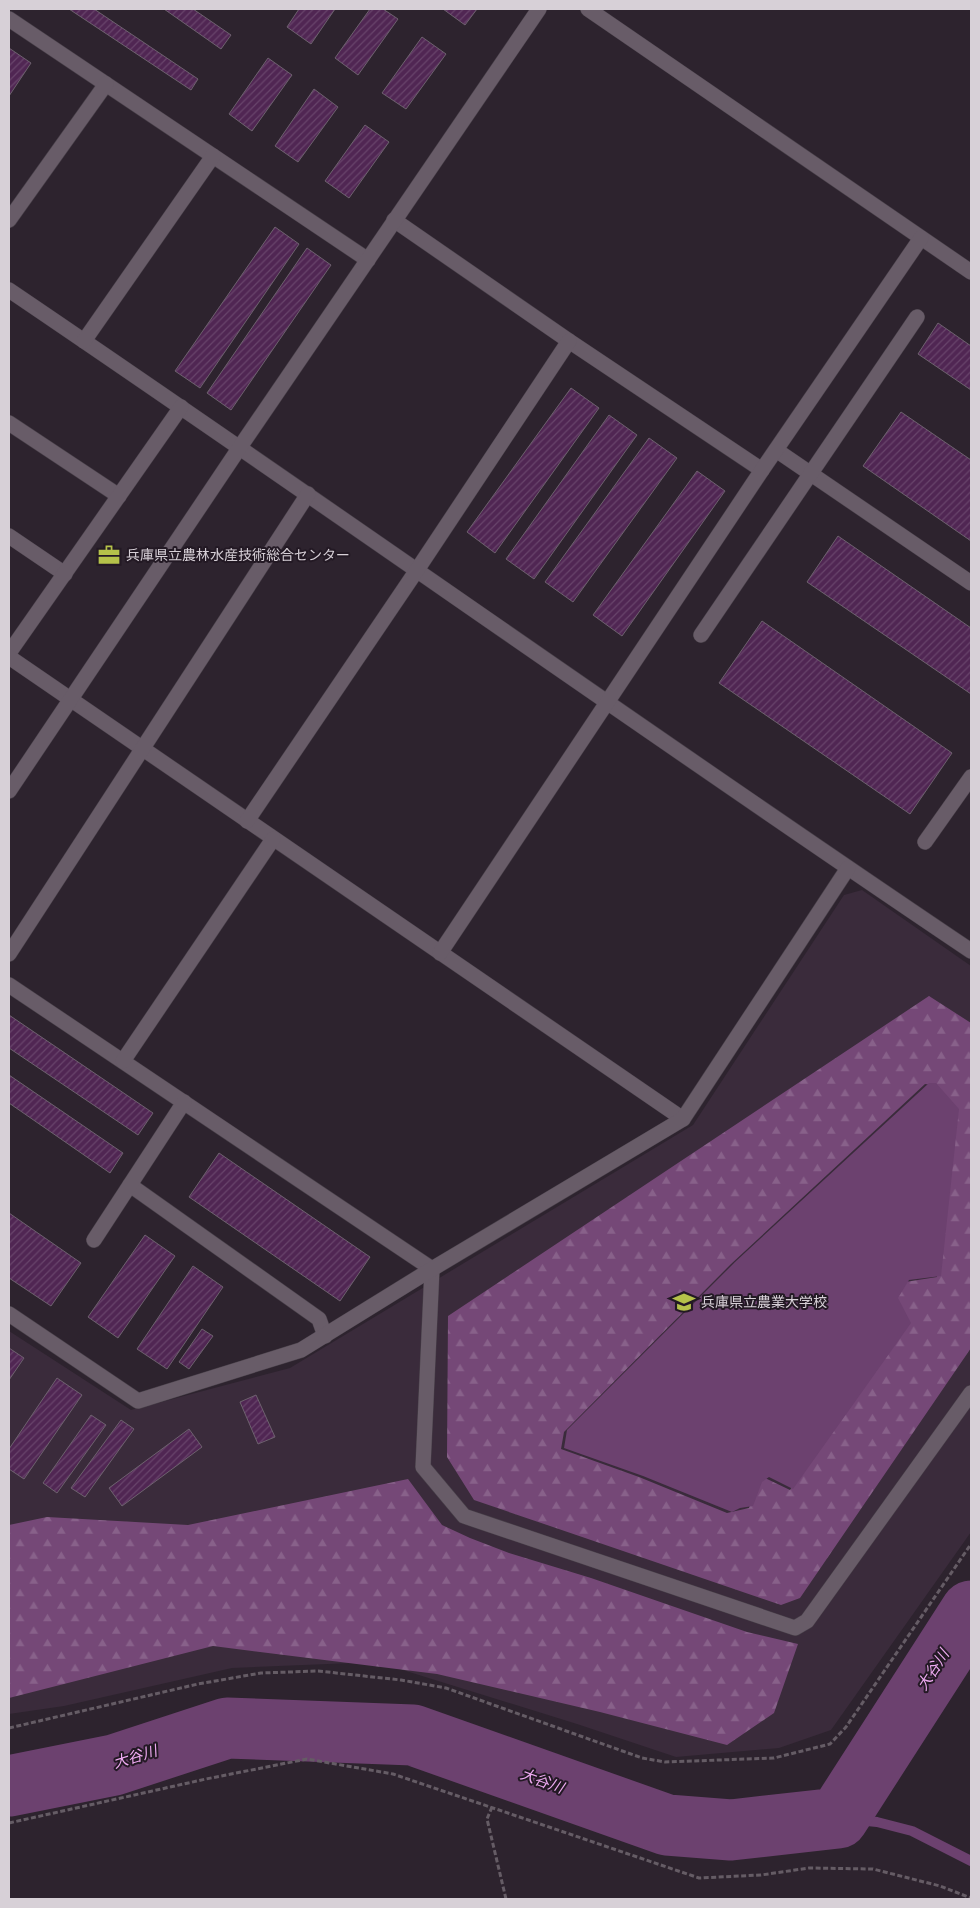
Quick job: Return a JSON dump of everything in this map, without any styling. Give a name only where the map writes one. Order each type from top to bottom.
[{"type":"lane","points":[[9,791],[538,9]]},
{"type":"lane","points":[[588,9],[971,272]]},
{"type":"lane","points":[[9,20],[368,260]]},
{"type":"lane","points":[[9,220],[106,84]]},
{"type":"lane","points":[[84,341],[213,156]]},
{"type":"lane","points":[[394,220],[568,341],[762,470]]},
{"type":"lane","points":[[440,953],[762,470],[922,238]]},
{"type":"lane","points":[[9,290],[240,447],[971,952]]},
{"type":"lane","points":[[700,634],[917,317]]},
{"type":"lane","points":[[247,821],[417,570],[568,341]]},
{"type":"lane","points":[[9,653],[181,407]]},
{"type":"lane","points":[[9,423],[119,496]]},
{"type":"lane","points":[[776,450],[971,583]]},
{"type":"lane","points":[[9,954],[308,494]]},
{"type":"lane","points":[[9,536],[64,574]]},
{"type":"lane","points":[[9,657],[683,1119]]},
{"type":"lane","points":[[925,842],[971,777]]},
{"type":"lane","points":[[123,1061],[273,839]]},
{"type":"lane","points":[[9,1314],[138,1400],[302,1350],[432,1269],[683,1119],[848,868]]},
{"type":"lane","points":[[9,985],[432,1269]]},
{"type":"lane","points":[[94,1240],[184,1102]]},
{"type":"lane","points":[[130,1185],[319,1319],[325,1336]]},
{"type":"lane","points":[[432,1269],[423,1467],[464,1516],[795,1628],[807,1622],[971,1392]]},
{"type":"path","points":[[9,1728],[198,1684],[261,1673],[318,1671],[401,1680],[446,1688],[642,1758],[665,1762],[774,1758],[830,1744],[846,1726],[971,1544]]},
{"type":"path","points":[[9,1823],[206,1779],[307,1760],[393,1774],[699,1878],[760,1875],[809,1868],[873,1869],[940,1886],[971,1898]]},
{"type":"path","points":[[492,1807],[487,1819],[506,1899]]},
{"type":"shaded area","name":"兵庫県立農業大学校","points":[[862,890],[971,966],[971,1532],[831,1730],[779,1748],[676,1757],[377,1662],[232,1668],[64,1706],[9,1714],[9,1331],[131,1410],[290,1368],[693,1125],[844,895]]},
{"type":"shaded area","points":[[929,1083],[936,1083],[959,1109],[941,1276],[909,1280],[898,1298],[911,1323],[793,1489],[769,1477],[762,1482],[753,1506],[740,1508],[732,1512],[643,1476],[564,1448],[567,1430],[735,1262]]},
{"type":"green space","points":[[929,996],[971,1023],[971,1348],[800,1598],[781,1605],[474,1500],[447,1457],[448,1316]],"holes":[[[925,1084],[932,1085],[955,1110],[937,1277],[905,1282],[894,1299],[907,1324],[790,1490],[765,1478],[758,1483],[749,1508],[727,1513],[639,1477],[561,1449],[564,1432],[731,1264]]]},
{"type":"green space","points":[[408,1479],[442,1525],[470,1538],[509,1553],[591,1578],[747,1632],[798,1644],[774,1713],[727,1745],[600,1712],[437,1674],[213,1646],[9,1698],[9,1525],[47,1517],[188,1525]]},
{"type":"building","points":[[69,9],[94,9],[198,79],[191,90]]},
{"type":"building","points":[[164,9],[193,9],[231,35],[221,49]]},
{"type":"building","points":[[299,9],[335,9],[311,44],[287,27]]},
{"type":"building","points":[[370,9],[383,9],[398,19],[358,75],[335,58]]},
{"type":"building","points":[[443,9],[477,9],[465,25]]},
{"type":"building","points":[[422,37],[446,54],[406,109],[382,93]]},
{"type":"building","points":[[9,48],[31,63],[9,96]]},
{"type":"building","points":[[268,58],[292,75],[252,131],[229,114]]},
{"type":"building","points":[[314,89],[338,107],[298,162],[275,146]]},
{"type":"building","points":[[365,125],[389,142],[349,198],[325,181]]},
{"type":"building","points":[[275,227],[299,244],[200,388],[175,371]]},
{"type":"building","points":[[307,248],[331,265],[231,410],[207,393]]},
{"type":"building","points":[[938,323],[971,346],[971,390],[918,354]]},
{"type":"building","points":[[571,388],[599,408],[495,553],[467,532]]},
{"type":"building","points":[[901,412],[971,460],[971,541],[863,466]]},
{"type":"building","points":[[609,415],[637,435],[534,579],[506,559]]},
{"type":"building","points":[[649,438],[677,458],[573,602],[545,582]]},
{"type":"building","points":[[697,471],[725,491],[622,636],[593,615]]},
{"type":"building","points":[[838,536],[971,628],[971,694],[807,582]]},
{"type":"building","points":[[762,621],[952,753],[910,814],[719,683]]},
{"type":"building","points":[[9,1015],[153,1113],[138,1135],[9,1048]]},
{"type":"building","points":[[9,1075],[123,1153],[110,1173],[9,1103]]},
{"type":"building","points":[[219,1153],[370,1257],[340,1301],[189,1197]]},
{"type":"building","points":[[9,1213],[81,1263],[51,1306],[9,1278]]},
{"type":"building","points":[[145,1235],[175,1256],[118,1338],[88,1317]]},
{"type":"building","points":[[193,1266],[223,1287],[167,1369],[137,1349]]},
{"type":"building","points":[[202,1329],[213,1336],[189,1369],[179,1362]]},
{"type":"building","points":[[9,1348],[24,1358],[9,1380]]},
{"type":"building","points":[[57,1378],[82,1395],[24,1479],[9,1469],[9,1449]]},
{"type":"building","points":[[256,1395],[275,1437],[258,1444],[240,1402]]},
{"type":"building","points":[[91,1415],[106,1425],[57,1493],[43,1483]]},
{"type":"building","points":[[121,1420],[134,1429],[85,1497],[71,1488]]},
{"type":"building","points":[[189,1429],[202,1447],[122,1506],[109,1488]]},
{"type":"waterway","name":"大谷川","points":[[9,1786],[114,1765],[227,1728],[413,1735],[667,1825],[731,1830],[838,1818],[971,1611]]},
{"type":"waterway","points":[[838,1818],[877,1822],[912,1831],[971,1861]]},
{"type":"place","name":"兵庫県立農林水産技術総合センター","points":[[109,555]]},
{"type":"place","name":"兵庫県立農業大学校","points":[[684,1302]]}]
